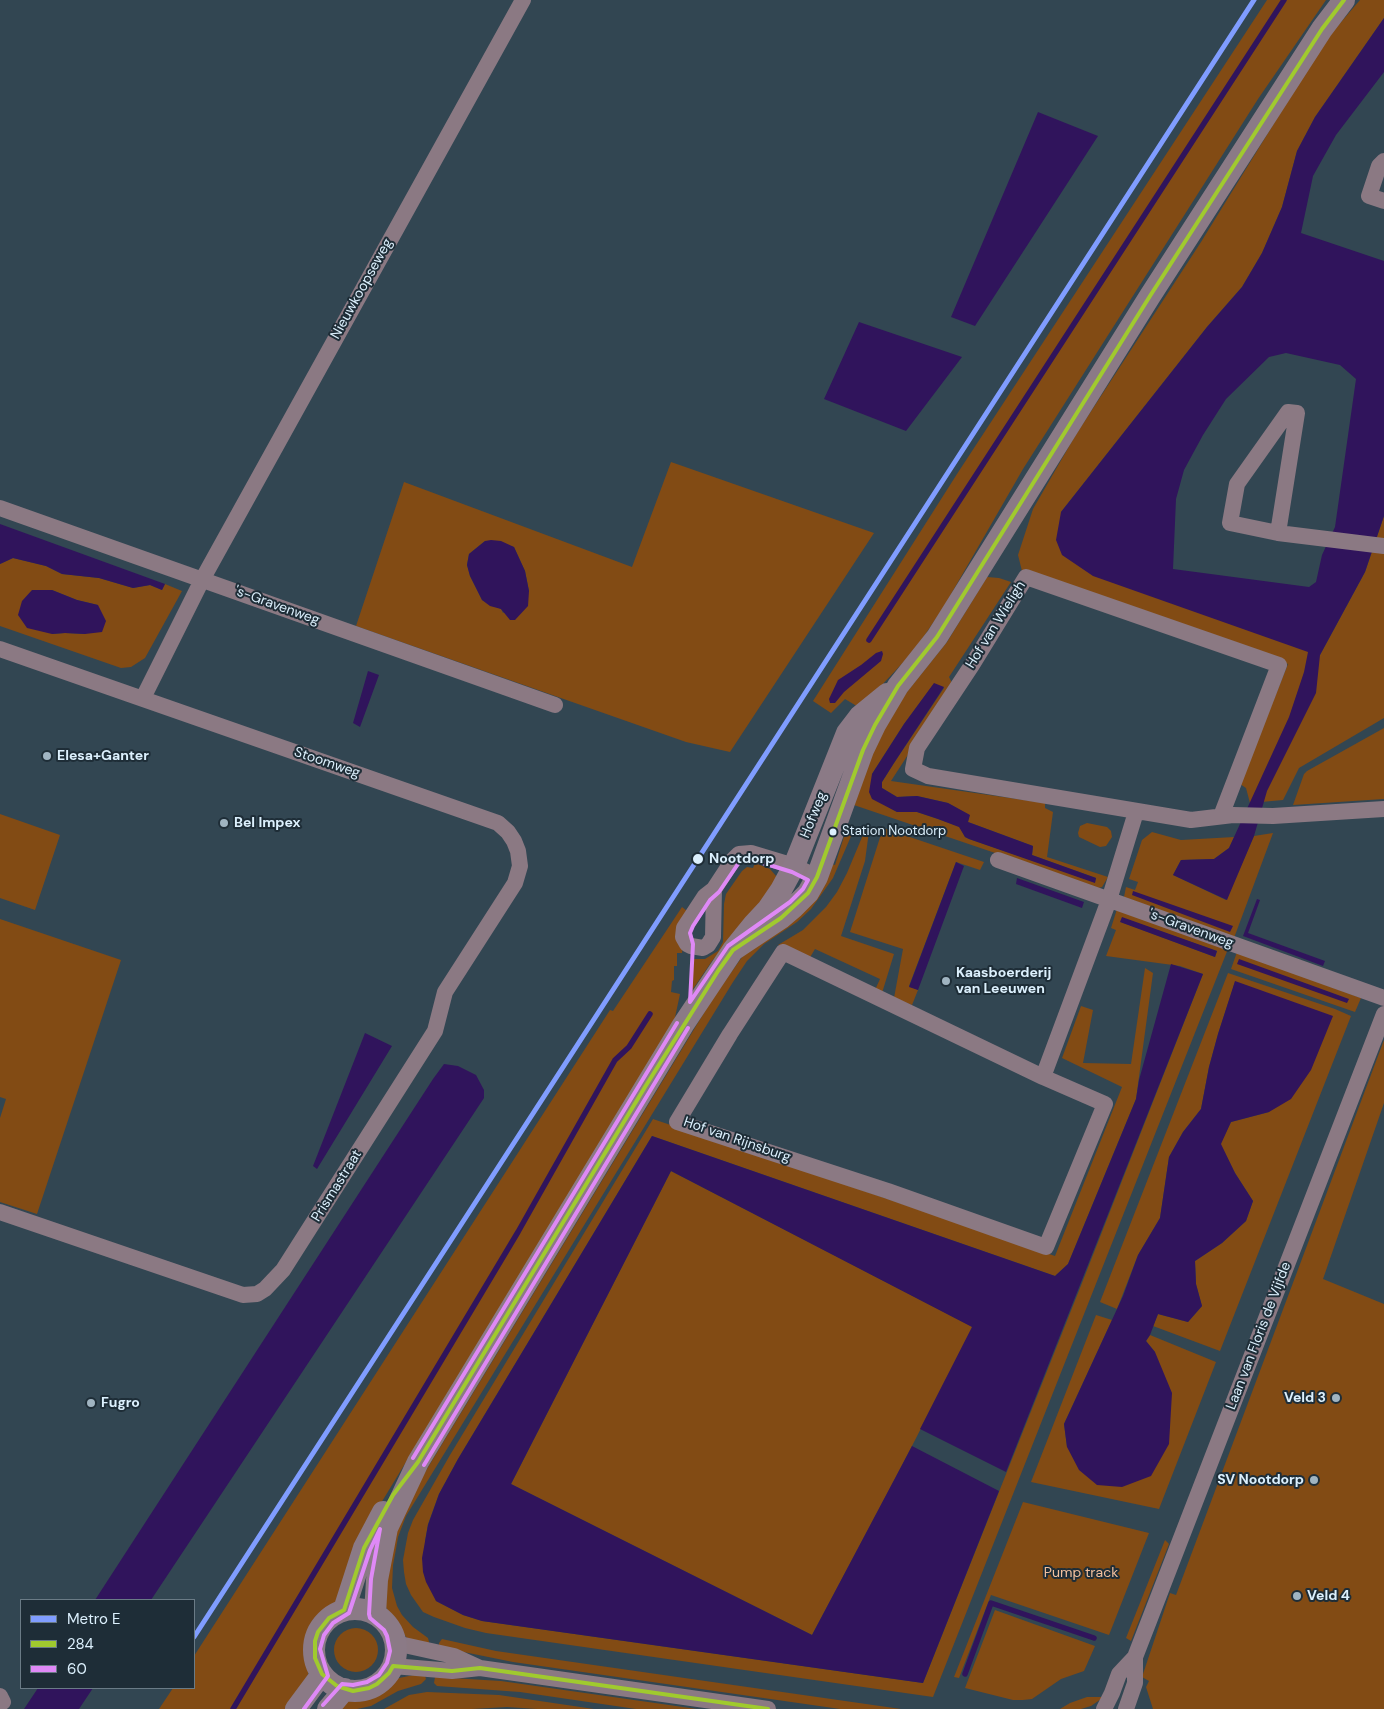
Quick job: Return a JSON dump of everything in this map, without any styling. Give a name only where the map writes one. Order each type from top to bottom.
[{"type":"main road","name":"Hofweg","points":[[733,950],[794,907],[808,893],[817,877],[863,750],[898,686],[937,637],[1150,296],[1316,37],[1344,0]]},
{"type":"main road","name":"Hofweg","points":[[375,1614],[377,1580],[387,1528],[418,1462],[683,1025],[733,950],[768,909],[781,890],[794,866],[847,733],[860,716],[898,686]]},
{"type":"main road","name":"Hofweg","points":[[344,1610],[364,1548],[375,1526],[392,1495],[418,1462]]},
{"type":"main road","points":[[360,1609],[375,1614],[389,1626],[395,1643],[396,1651],[393,1666],[389,1673],[377,1684],[361,1690],[345,1689],[336,1686],[322,1674],[318,1667],[314,1650],[318,1632],[329,1618],[344,1610],[360,1609]]},
{"type":"main road","points":[[296,1709],[322,1674]]},
{"type":"main road","points":[[328,1709],[345,1689]]},
{"type":"street","name":"Nieuwkoopseweg","points":[[202,580],[523,0]]},
{"type":"street","points":[[1384,161],[1379,166],[1370,196],[1384,201]]},
{"type":"street","points":[[1278,533],[1297,413],[1288,412],[1237,484],[1230,523],[1278,533],[1384,546]]},
{"type":"street","name":"'s-Gravenweg","points":[[0,508],[554,705]]},
{"type":"street","name":"Hof van Wieligh","points":[[1227,816],[1279,666],[1026,577],[972,665],[917,748],[913,769],[928,776],[1191,820],[1227,816],[1273,816],[1384,809]]},
{"type":"street","points":[[143,698],[202,580]]},
{"type":"street","name":"Stoomweg","points":[[0,649],[484,817],[498,823],[508,832]]},
{"type":"street","points":[[1043,1077],[1109,900],[1136,812]]},
{"type":"street","name":"Prismastraat","points":[[0,1212],[243,1295],[257,1294],[265,1289],[283,1270],[435,1031],[445,992],[514,883],[520,866],[518,852],[508,832]]},
{"type":"street","points":[[714,890],[736,856],[743,853],[751,853],[794,866],[817,877]]},
{"type":"street","name":"'s-Gravenweg","points":[[998,860],[1384,998]]},
{"type":"street","name":"Hof van Rijnsburg","points":[[783,952],[1043,1077],[1105,1104],[1046,1247],[888,1191],[677,1122],[730,1034],[783,952]]},
{"type":"street","name":"Laan van Floris de Vijfde","points":[[1104,1709],[1119,1674],[1135,1657],[1384,1014]]},
{"type":"street","points":[[395,1643],[454,1656],[480,1668]]},
{"type":"street","name":"Laan van Floris de Vijfde","points":[[1126,1709],[1136,1682],[1135,1657]]},
{"type":"street","points":[[393,1666],[452,1671],[480,1668],[768,1709]]},
{"type":"green space","points":[[1267,0],[1326,0],[1258,99],[1023,469],[943,608],[914,651],[860,708],[845,699],[831,713],[813,701],[957,474]]},
{"type":"green space","points":[[1360,0],[1384,0],[1384,18],[1315,117],[1297,151],[1282,207],[1262,253],[1242,287],[1207,327],[1061,512],[1320,655],[1365,572],[1384,516],[1384,718],[1299,768],[1283,800],[1250,803],[1246,788],[1240,784],[1288,664],[1022,571],[1018,555],[1033,509],[1075,436],[1201,242],[1324,42]]},
{"type":"green space","points":[[671,462],[874,533],[730,752],[686,742],[356,626],[404,482],[632,567]],"holes":[[[485,541],[514,547],[525,571],[529,591],[503,613],[501,609],[482,600],[470,576],[467,565],[469,554]]]},
{"type":"green space","points":[[13,558],[46,566],[62,574],[99,578],[133,588],[150,585],[162,590],[165,584],[182,591],[145,658],[131,667],[121,668],[0,626],[0,564]],"holes":[[[52,590],[77,600],[98,605],[85,634],[52,634]]]},
{"type":"green space","points":[[987,577],[1011,582],[949,677],[953,685],[891,781],[1045,803],[1045,808],[1053,812],[1047,857],[1108,877],[1102,887],[1095,889],[848,803],[882,723],[947,642]],"holes":[[[934,684],[944,688],[882,782],[882,788],[897,797],[917,796],[948,803],[969,815],[968,822],[1033,846],[1032,855],[1096,878],[1095,882],[969,839],[965,837],[960,827],[938,819],[917,812],[897,812],[890,808],[872,774],[904,724]]]},
{"type":"green space","points":[[1384,728],[1384,799],[1293,805],[1304,774],[1307,771]]},
{"type":"green space","points":[[0,814],[60,835],[35,910],[0,898]]},
{"type":"green space","points":[[1087,823],[1107,827],[1111,831],[1112,837],[1106,846],[1100,847],[1079,837],[1080,826]]},
{"type":"green space","points":[[848,824],[855,827],[833,878],[811,909],[797,922],[764,944],[747,961],[406,1516],[398,1537],[393,1565],[392,1588],[397,1606],[402,1615],[413,1627],[428,1638],[430,1646],[412,1641],[406,1637],[385,1606],[390,1545],[416,1487],[713,998],[742,957],[828,863],[835,865]]},
{"type":"green space","points":[[883,828],[984,862],[980,870],[956,862],[909,986],[918,990],[912,1005],[894,998],[903,949],[850,932]]},
{"type":"green space","points":[[865,830],[869,831],[865,861],[841,936],[894,954],[882,993],[875,990],[880,979],[815,949],[809,959],[778,945],[803,930],[826,907],[847,873]]},
{"type":"green space","points":[[1152,832],[1181,840],[1234,837],[1229,848],[1214,859],[1181,860],[1173,875],[1226,900],[1254,836],[1273,833],[1234,938],[1124,897],[1126,887],[1135,890],[1138,882],[1129,879],[1142,840]]},
{"type":"green space","points":[[755,863],[770,869],[776,876],[777,882],[712,961],[689,995],[691,959],[705,959],[718,951],[723,942],[726,894],[742,871],[747,867],[753,868]]},
{"type":"green space","points":[[682,907],[687,911],[682,953],[677,953],[677,966],[674,966],[674,980],[672,981],[671,992],[680,994],[674,1022],[364,1531],[337,1604],[321,1617],[309,1636],[306,1650],[309,1670],[306,1683],[289,1709],[159,1709],[172,1689],[195,1689],[195,1654],[610,1010],[613,1011]]},
{"type":"green space","points":[[1117,909],[1228,949],[933,1697],[486,1633],[465,1628],[423,1612],[411,1595],[406,1584],[404,1572],[403,1560],[408,1533],[413,1520],[450,1455],[653,1119],[1055,1256],[1122,1087],[1062,1058],[1081,1006],[1093,1010],[1083,1063],[1131,1064],[1145,968],[1153,973],[1136,1099],[1068,1264],[1055,1276],[652,1136],[458,1459],[439,1494],[428,1524],[425,1541],[436,1601],[463,1615],[482,1621],[923,1683],[1203,974],[1180,966],[1106,956],[1116,930],[1111,928]],"holes":[[[1122,918],[1217,951],[1215,957],[1121,922]]]},
{"type":"green space","points":[[0,919],[121,960],[37,1214],[0,1202],[0,1118],[6,1099],[0,1097]]},
{"type":"green space","points":[[1237,952],[1361,998],[1355,1012],[1231,969]]},
{"type":"green space","points":[[1228,973],[1351,1016],[1220,1351],[1153,1326],[1158,1314],[1188,1322],[1202,1306],[1196,1284],[1195,1261],[1222,1243],[1246,1221],[1253,1201],[1235,1173],[1220,1144],[1231,1122],[1269,1112],[1235,982],[1209,1067],[1201,1109],[1183,1132],[1169,1157],[1160,1218],[1138,1255],[1117,1309],[1100,1302]]},
{"type":"green space","name":"SV Nootdorp","points":[[1384,1040],[1384,1103],[1323,1279],[1384,1304],[1384,1709],[1153,1709],[1146,1687],[1149,1681],[1142,1677],[1170,1593],[1176,1595]]},
{"type":"green space","points":[[671,1171],[973,1327],[812,1635],[511,1484]]},
{"type":"green space","points":[[1096,1315],[1112,1320],[1064,1424],[1067,1447],[1155,1352],[1146,1341],[1150,1335],[1216,1362],[1159,1509],[1031,1482]]},
{"type":"green space","name":"Pump track","points":[[1023,1502],[1149,1533],[1109,1635],[991,1595],[959,1678],[954,1677]]},
{"type":"green space","points":[[1165,1540],[1169,1544],[1131,1641],[1126,1638]]},
{"type":"green space","points":[[995,1610],[1095,1646],[1084,1671],[1061,1679],[1032,1699],[1013,1700],[965,1688]]},
{"type":"green space","points":[[352,1628],[360,1628],[372,1634],[378,1650],[372,1666],[360,1672],[352,1672],[340,1666],[334,1654],[334,1646],[340,1634]]},
{"type":"green space","points":[[442,1639],[496,1651],[901,1709],[840,1709],[513,1662],[439,1647]]},
{"type":"green space","points":[[414,1675],[425,1676],[426,1679],[421,1684],[398,1691],[371,1706],[357,1709],[336,1709],[347,1701],[375,1694],[399,1678]]},
{"type":"green space","points":[[435,1677],[501,1681],[697,1709],[636,1709],[520,1692],[437,1686],[434,1683]]},
{"type":"green space","points":[[427,1692],[499,1695],[594,1709],[507,1707],[384,1709],[409,1695]]},
{"type":"green space","points":[[1087,1697],[1104,1697],[1091,1706],[1081,1709],[1060,1709],[1070,1703]]},
{"type":"shaded area","points":[[1384,18],[1384,72],[1336,135],[1313,176],[1301,233],[1384,261],[1384,516],[1365,572],[1320,655],[1316,693],[1267,791],[1254,836],[1227,900],[1173,875],[1181,860],[1214,859],[1229,848],[1289,717],[1304,672],[1308,652],[1093,576],[1062,555],[1056,540],[1061,512],[1207,327],[1242,287],[1262,253],[1282,207],[1297,151],[1315,117]],"holes":[[[1286,353],[1340,365],[1356,379],[1335,527],[1322,555],[1316,582],[1309,587],[1173,569],[1176,499],[1184,470],[1226,399],[1269,357]]]},
{"type":"shaded area","points":[[1038,112],[1098,136],[975,326],[951,317]]},
{"type":"shaded area","points":[[859,322],[962,357],[906,431],[824,399]]},
{"type":"shaded area","points":[[0,524],[165,584],[162,590],[150,585],[133,588],[99,578],[62,574],[46,566],[13,558],[0,564]]},
{"type":"shaded area","points":[[485,541],[501,541],[514,547],[525,571],[529,591],[528,606],[515,620],[510,620],[501,609],[490,606],[482,600],[470,576],[467,565],[469,554]]},
{"type":"shaded area","points":[[32,590],[52,590],[77,600],[98,605],[106,621],[102,632],[52,634],[27,628],[18,615],[22,601]]},
{"type":"shaded area","points":[[882,651],[881,661],[844,692],[835,703],[830,703],[829,699],[838,680],[876,653]]},
{"type":"shaded area","points":[[368,671],[379,675],[360,727],[353,723]]},
{"type":"shaded area","points":[[934,683],[944,687],[882,782],[882,788],[897,797],[917,796],[948,803],[970,815],[968,822],[1033,846],[1032,855],[1096,878],[1095,883],[969,839],[965,837],[959,827],[938,819],[917,812],[897,812],[872,799],[869,792],[872,774],[904,724]]},
{"type":"shaded area","points":[[956,862],[964,866],[918,990],[909,987]]},
{"type":"shaded area","points":[[1017,878],[1084,902],[1082,908],[1016,884]]},
{"type":"shaded area","points":[[1133,891],[1233,926],[1230,932],[1132,895]]},
{"type":"shaded area","points":[[1257,899],[1260,900],[1248,933],[1325,961],[1323,966],[1243,936]]},
{"type":"shaded area","points":[[1122,917],[1217,951],[1215,957],[1120,922]]},
{"type":"shaded area","points":[[1239,959],[1349,999],[1347,1003],[1237,964]]},
{"type":"shaded area","points":[[1171,964],[1203,974],[1006,1472],[920,1429],[972,1327],[671,1171],[511,1484],[812,1635],[912,1446],[999,1491],[923,1683],[482,1621],[463,1615],[436,1601],[426,1582],[422,1558],[428,1525],[439,1494],[458,1459],[652,1136],[1055,1276],[1068,1264],[1136,1099],[1139,1080]]},
{"type":"shaded area","points":[[1235,981],[1333,1016],[1311,1070],[1291,1099],[1269,1112],[1231,1122],[1221,1144],[1235,1173],[1253,1201],[1246,1221],[1222,1243],[1195,1261],[1196,1284],[1202,1306],[1188,1322],[1158,1314],[1146,1341],[1155,1352],[1172,1393],[1169,1444],[1151,1476],[1122,1487],[1097,1485],[1079,1470],[1067,1447],[1064,1424],[1123,1296],[1138,1255],[1160,1218],[1169,1157],[1183,1132],[1201,1109],[1209,1067]]},
{"type":"shaded area","points":[[365,1033],[392,1046],[317,1169],[313,1166]]},
{"type":"shaded area","points":[[444,1064],[458,1066],[476,1075],[484,1090],[484,1098],[152,1599],[96,1599]]},
{"type":"shaded area","points":[[37,1689],[92,1689],[79,1709],[24,1709]]},
{"type":"waterway","points":[[869,640],[1284,0]]},
{"type":"waterway","points":[[233,1709],[518,1232],[615,1060],[629,1047],[650,1014]]},
{"type":"waterway","points":[[965,1674],[991,1603],[1094,1638]]},
{"type":"metro line","name":"E","points":[[195,1635],[1254,0]]},
{"type":"transit line","name":"284","points":[[768,1709],[480,1668],[452,1671],[393,1666],[389,1673],[377,1684],[369,1688],[353,1691],[337,1686],[322,1674],[315,1658],[315,1641],[318,1632],[329,1618],[344,1610],[364,1548],[393,1495],[418,1462],[645,1087],[718,971],[733,950],[781,918],[808,893],[817,877],[863,750],[898,686],[937,637],[1150,296],[1322,29],[1344,0]]},
{"type":"transit line","name":"60","points":[[750,859],[792,872],[808,880],[803,889],[790,902],[728,946],[690,1002],[693,944],[690,933],[710,900],[719,892],[738,864],[742,860],[750,859]]},
{"type":"transit line","name":"60","points":[[413,1458],[677,1023]]},
{"type":"transit line","name":"60","points":[[424,1465],[688,1028]]},
{"type":"transit line","name":"60","points":[[304,1709],[328,1676],[320,1649],[324,1635],[333,1623],[349,1613],[370,1550],[380,1529],[371,1579],[369,1614],[370,1618],[384,1630],[387,1636],[390,1651],[387,1663],[379,1675],[367,1682],[353,1685],[342,1684],[323,1705]]},
{"type":"place","name":"Elesa+Ganter","points":[[47,756]]},
{"type":"place","name":"Bel Impex","points":[[224,823]]},
{"type":"place","name":"Station Nootdorp","points":[[833,832]]},
{"type":"place","name":"Nootdorp","points":[[698,859]]},
{"type":"place","name":"Kaasboerderij van Leeuwen","points":[[946,981]]},
{"type":"place","name":"Veld 3","points":[[1336,1398]]},
{"type":"place","name":"Fugro","points":[[91,1403]]},
{"type":"place","name":"SV Nootdorp","points":[[1314,1480]]},
{"type":"place","name":"Veld 4","points":[[1297,1596]]}]
